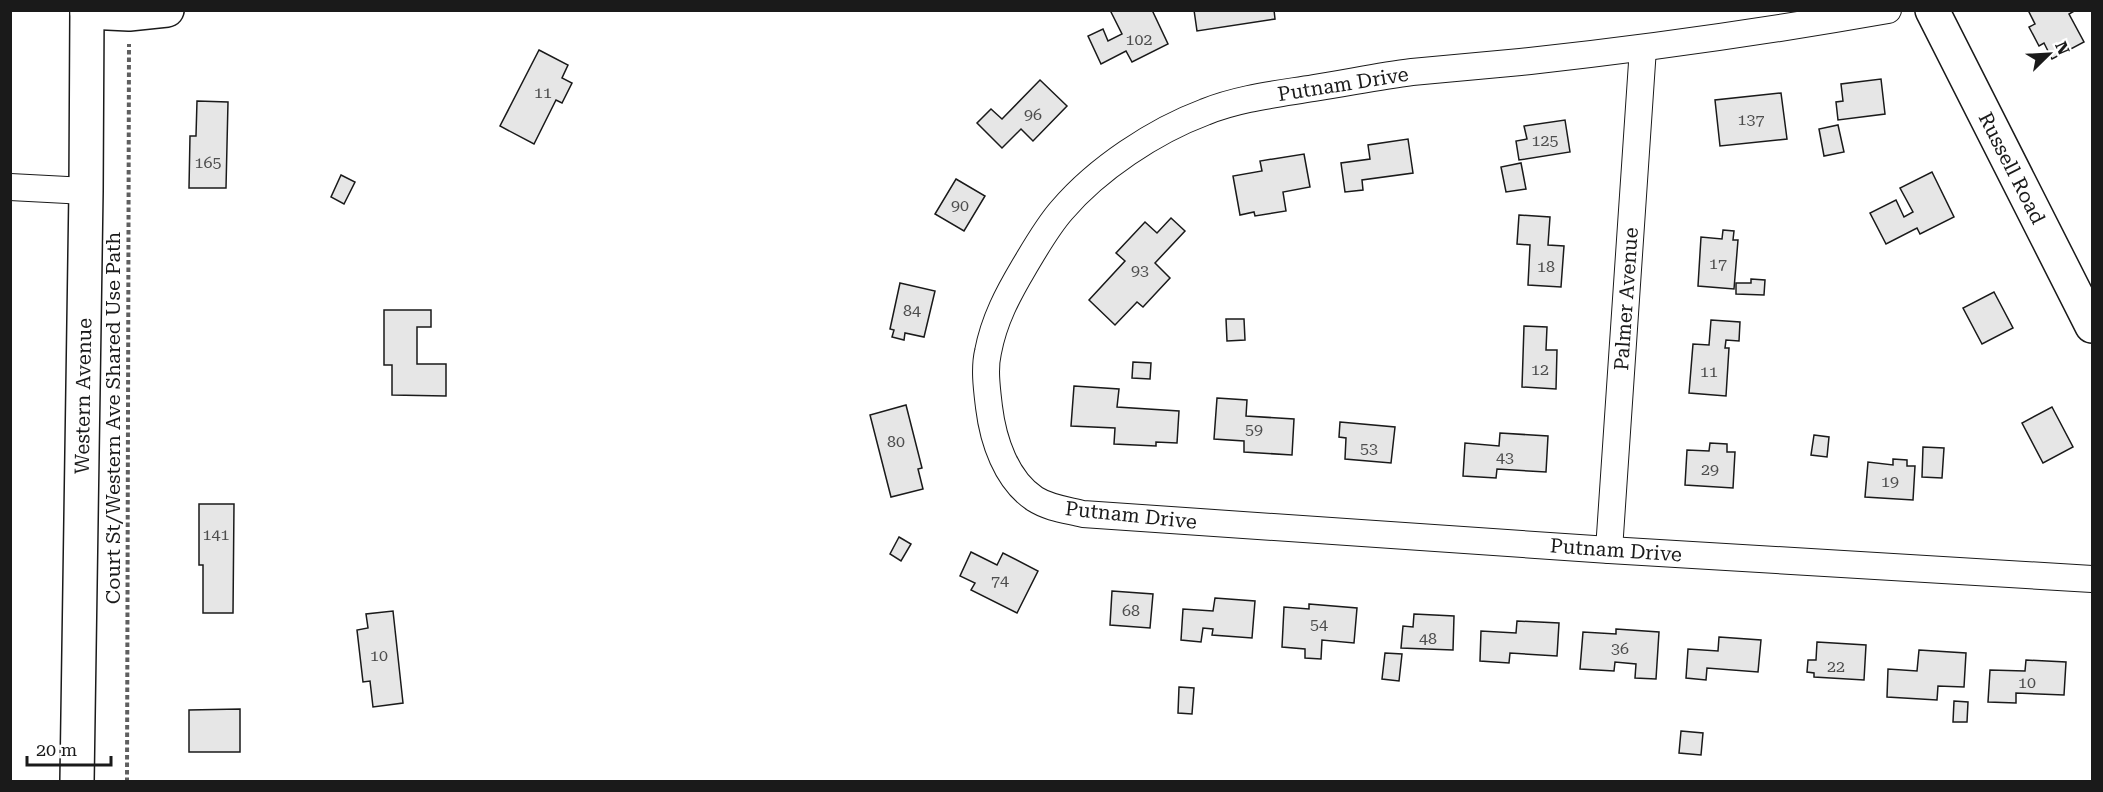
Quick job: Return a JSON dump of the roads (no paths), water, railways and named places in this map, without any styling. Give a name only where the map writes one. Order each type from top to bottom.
[{"type":"main road","points":[[87,11],[129,14],[167,10]]},
{"type":"main road","name":"Russell Road","points":[[1932,10],[2092,326]]},
{"type":"main road","name":"Western Avenue","points":[[77,782],[87,11]]},
{"type":"street","name":"Putnam Drive","points":[[1888,10],[1643,48],[1409,73],[1231,103],[1191,118],[1138,147],[1090,181],[1051,224],[1011,288],[996,318],[987,354],[989,408],[992,430],[999,450],[1008,469],[1035,499],[1049,506],[1083,514],[1609,550],[2092,579]]},
{"type":"street","name":"Palmer Avenue","points":[[1609,550],[1643,48]]},
{"type":"street","points":[[10,187],[86,191]]}]
